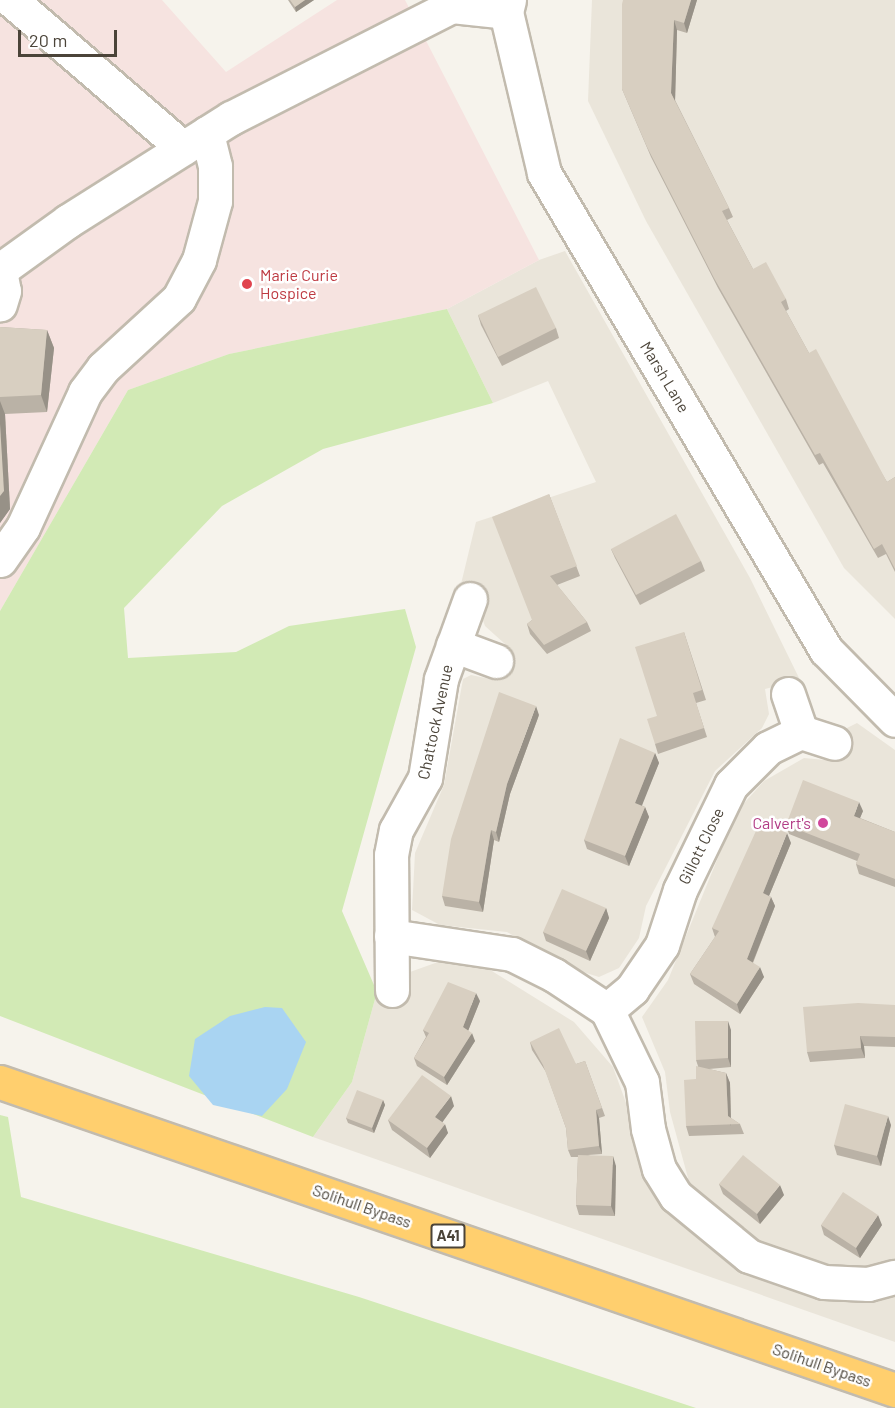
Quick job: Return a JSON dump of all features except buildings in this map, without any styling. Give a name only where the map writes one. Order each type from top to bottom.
[{"type":"highway","name":"Solihull Bypass","points":[[0,1082],[895,1390]]},
{"type":"street","points":[[0,560],[23,527],[85,392],[103,368],[180,298],[199,260],[215,201],[215,166],[195,140],[11,0]]},
{"type":"street","points":[[0,304],[4,291],[0,271],[195,140],[450,3],[507,6]]},
{"type":"street","name":"Marsh Lane","points":[[507,6],[544,173],[826,650],[895,720]]},
{"type":"street","name":"Chattock Avenue","points":[[392,990],[391,855],[396,830],[425,778],[441,679],[470,599]]},
{"type":"street","name":"Chattock Avenue","points":[[453,645],[496,661]]},
{"type":"street","points":[[860,687],[895,695]]},
{"type":"street","points":[[788,694],[801,732],[834,743]]},
{"type":"street","name":"Gillott Close","points":[[607,1010],[632,989],[662,945],[680,890],[730,785],[768,748],[801,732]]},
{"type":"street","points":[[391,936],[512,954],[554,975],[607,1010],[642,1082],[648,1129],[659,1169],[676,1196],[749,1256],[824,1282],[868,1284],[895,1277]]},
{"type":"shaded area","name":"Marie Curie Hospice","points":[[0,0],[162,0],[226,72],[337,0],[405,0],[539,260],[447,309],[229,354],[128,390],[0,611]]},
{"type":"shaded area","points":[[592,0],[895,0],[895,619],[844,568],[646,221],[588,101]]},
{"type":"shaded area","points":[[565,251],[750,578],[800,680],[765,689],[769,714],[762,728],[715,771],[646,906],[639,938],[619,968],[599,977],[570,968],[507,932],[440,925],[412,910],[415,853],[444,785],[463,679],[471,675],[490,679],[505,644],[485,626],[481,615],[484,597],[461,584],[476,522],[596,482],[548,381],[493,403],[447,309],[539,260]]},
{"type":"shaded area","points":[[857,723],[895,750],[895,1342],[313,1137],[352,1082],[377,992],[410,999],[410,972],[438,962],[487,968],[574,1022],[613,1067],[659,1194],[688,1178],[670,1112],[665,1072],[642,1017],[668,980],[737,811],[764,781],[804,758],[836,761],[843,730]]},
{"type":"green space","points":[[447,309],[493,403],[323,449],[222,506],[124,608],[128,658],[236,652],[289,626],[405,609],[416,647],[342,911],[377,992],[352,1082],[313,1137],[0,1016],[0,611],[128,390],[229,354]]},
{"type":"green space","points":[[0,1115],[8,1117],[21,1197],[359,1297],[696,1408],[0,1408]]},
{"type":"water","points":[[265,1007],[282,1008],[306,1042],[287,1089],[262,1116],[213,1105],[189,1076],[195,1039],[230,1016]]},
{"type":"place","name":"Marie Curie Hospice","points":[[247,284]]},
{"type":"place","name":"Calvert's","points":[[823,823]]}]
